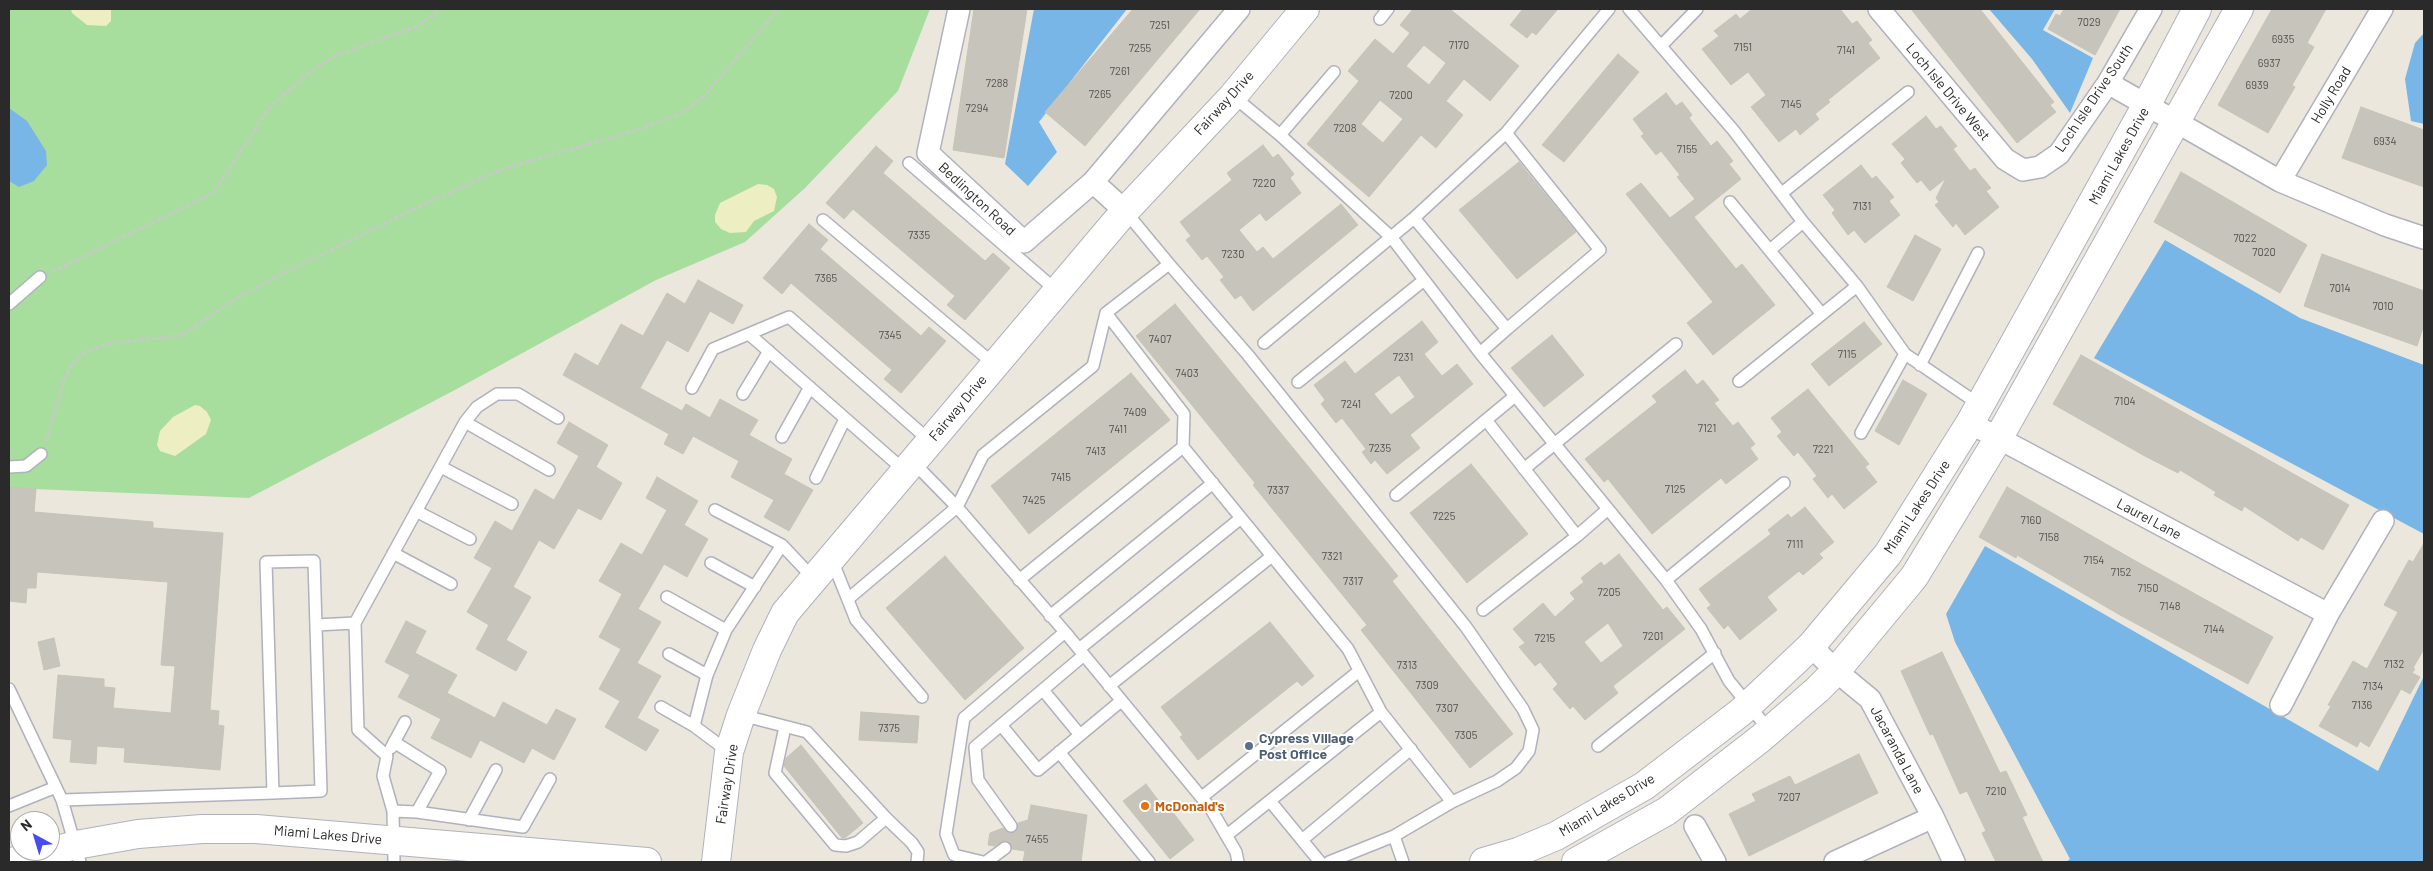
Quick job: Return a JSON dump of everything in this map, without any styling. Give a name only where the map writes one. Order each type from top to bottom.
[{"type":"main road","name":"Fairway Drive","points":[[716,862],[729,752],[741,715],[767,650],[785,613],[1125,211],[1233,96],[1304,9]]},
{"type":"main road","name":"Miami Lakes Drive","points":[[1484,862],[1518,852],[1556,836],[1644,786],[1748,706],[1811,646],[1888,554],[1975,414],[2146,106],[2197,9]]},
{"type":"main road","points":[[1576,862],[1667,811],[1817,690],[1836,671],[1914,578],[1998,438],[2239,9]]},
{"type":"main road","name":"Miami Lakes Drive","points":[[11,862],[78,853],[138,834],[202,829],[256,829],[394,851],[647,862]]},
{"type":"main road","points":[[1556,836],[1568,862]]},
{"type":"street","name":"Bedlington Road","points":[[959,9],[928,153],[1024,242],[1093,182],[1239,9]]},
{"type":"street","name":"Loch Isle Drive West","points":[[1879,9],[2005,159],[2023,170]]},
{"type":"street","name":"Loch Isle Drive South","points":[[2023,170],[2040,167],[2059,154],[2108,83],[2151,9]]},
{"type":"street","name":"Holly Road","points":[[2280,182],[2382,9]]},
{"type":"street","points":[[2108,83],[2280,182],[2385,225],[2424,238]]},
{"type":"street","points":[[1093,182],[1125,211]]},
{"type":"street","name":"Laurel Lane","points":[[1975,414],[1998,438],[2328,614]]},
{"type":"street","points":[[2281,704],[2328,614],[2383,521]]},
{"type":"street","name":"Jacaranda Lane","points":[[1811,646],[1836,671],[1870,699],[1954,862]]},
{"type":"street","points":[[1835,862],[1933,818]]},
{"type":"street","points":[[1695,826],[1715,862]]},
{"type":"lane","points":[[1380,19],[1388,9]]},
{"type":"lane","points":[[1264,343],[1392,238],[1506,132],[1609,9]]},
{"type":"lane","points":[[1629,9],[1734,131],[1804,222],[1857,286],[1905,354],[1975,414]]},
{"type":"lane","points":[[1661,46],[1697,9]]},
{"type":"lane","points":[[1280,135],[1334,72]]},
{"type":"lane","points":[[1782,193],[1908,92]]},
{"type":"lane","points":[[1233,96],[1280,135],[1392,238],[1480,353],[1666,580],[1715,653],[1729,681],[1769,730]]},
{"type":"lane","points":[[1480,353],[1600,250],[1506,132]]},
{"type":"lane","points":[[909,163],[1057,291]]},
{"type":"lane","points":[[1730,202],[1821,314]]},
{"type":"lane","points":[[1125,211],[1248,355],[1466,627],[1523,710],[1532,730],[1529,751],[1516,768],[1497,781],[1452,802],[1394,836],[1329,862]]},
{"type":"lane","points":[[1414,218],[1507,329]]},
{"type":"lane","points":[[823,220],[995,365]]},
{"type":"lane","points":[[1770,250],[1804,222]]},
{"type":"lane","points":[[1920,365],[1978,254]]},
{"type":"lane","points":[[848,599],[957,507],[984,455],[1093,366],[1106,313],[1169,264]]},
{"type":"lane","points":[[9,304],[40,278]]},
{"type":"lane","points":[[1298,382],[1424,280]]},
{"type":"lane","points":[[1739,381],[1857,286]]},
{"type":"lane","points":[[1106,313],[1184,414],[1183,447],[1348,649],[1381,712],[1452,802]]},
{"type":"lane","points":[[692,388],[713,349],[789,318],[930,441]]},
{"type":"lane","points":[[749,334],[845,418],[957,507],[1065,632],[1211,808],[1236,852],[1238,862]]},
{"type":"lane","points":[[1524,469],[1676,344]]},
{"type":"lane","points":[[743,394],[769,351]]},
{"type":"lane","points":[[1861,433],[1905,354]]},
{"type":"lane","points":[[782,437],[810,387]]},
{"type":"lane","points":[[387,756],[358,730],[355,623],[465,422],[477,407],[497,394],[518,394],[558,418]]},
{"type":"lane","points":[[1396,495],[1515,396]]},
{"type":"lane","points":[[816,478],[845,418]]},
{"type":"lane","points":[[1486,420],[1577,536]]},
{"type":"lane","points":[[465,422],[549,470]]},
{"type":"lane","points":[[1019,580],[1183,447]]},
{"type":"lane","points":[[9,467],[26,466],[41,454]]},
{"type":"lane","points":[[441,467],[512,504]]},
{"type":"lane","points":[[1050,616],[1212,483]]},
{"type":"lane","points":[[1666,580],[1784,483]]},
{"type":"lane","points":[[1483,610],[1577,536],[1608,509]]},
{"type":"lane","points":[[715,510],[823,569],[848,599],[856,620],[922,697]]},
{"type":"lane","points":[[416,511],[470,539]]},
{"type":"lane","points":[[1011,826],[978,780],[975,747],[1043,690],[1081,652],[1241,518]]},
{"type":"lane","points":[[694,726],[707,675],[726,630],[782,546]]},
{"type":"lane","points":[[393,553],[451,584]]},
{"type":"lane","points":[[1109,686],[1272,556]]},
{"type":"lane","points":[[62,800],[272,793],[321,791],[314,561],[266,562],[272,793]]},
{"type":"lane","points":[[711,563],[755,587]]},
{"type":"lane","points":[[668,596],[726,630]]},
{"type":"lane","points":[[316,625],[355,623]]},
{"type":"lane","points":[[1005,848],[984,862],[954,855],[946,834],[964,718],[1065,632]]},
{"type":"lane","points":[[1598,746],[1715,653]]},
{"type":"lane","points":[[669,654],[707,675]]},
{"type":"lane","points":[[1202,797],[1359,671]]},
{"type":"lane","points":[[9,689],[62,800],[78,853]]},
{"type":"lane","points":[[1043,690],[1080,735]]},
{"type":"lane","points":[[1001,725],[1038,770],[1121,701]]},
{"type":"lane","points":[[661,707],[694,726],[729,752]]},
{"type":"lane","points":[[1227,835],[1381,712]]},
{"type":"lane","points":[[741,715],[807,732],[886,818],[912,843],[918,852],[917,862]]},
{"type":"lane","points":[[394,851],[393,811],[383,776],[387,756],[405,722]]},
{"type":"lane","points":[[785,727],[774,773],[835,845],[846,846],[858,842],[886,818]]},
{"type":"lane","points":[[394,742],[440,771],[417,812]]},
{"type":"lane","points":[[1302,840],[1411,749]]},
{"type":"lane","points":[[1058,752],[1149,862]]},
{"type":"lane","points":[[469,820],[496,770]]},
{"type":"lane","points":[[393,811],[417,812],[523,827],[550,779]]},
{"type":"lane","points":[[9,806],[56,787]]},
{"type":"lane","points":[[1270,801],[1320,862]]},
{"type":"lane","points":[[1394,836],[1402,862]]},
{"type":"path","points":[[40,278],[208,195],[218,186],[269,108],[311,71],[337,55],[416,27],[440,9]]},
{"type":"path","points":[[41,454],[49,435],[66,377],[73,363],[85,352],[108,344],[183,335],[237,298],[282,274],[416,208],[485,177],[502,170],[621,135],[666,120],[685,111],[704,96],[779,9]]},
{"type":"green space","points":[[9,9],[930,9],[898,91],[805,188],[745,242],[656,280],[453,391],[249,498],[9,488]]},
{"type":"sand","points":[[71,9],[111,9],[111,21],[106,26],[87,25],[72,13]]},
{"type":"sand","points":[[758,184],[767,185],[774,189],[777,197],[774,211],[754,221],[746,232],[730,233],[721,229],[715,222],[715,215],[720,203]]},
{"type":"sand","points":[[195,405],[200,406],[207,412],[211,420],[206,434],[175,456],[160,451],[157,445],[160,431],[173,417]]},
{"type":"water","points":[[1034,9],[1127,9],[1039,122],[1057,152],[1028,186],[1005,164]]},
{"type":"water","points":[[1989,9],[2055,9],[2043,30],[2093,58],[2070,113],[2032,59]]},
{"type":"water","points":[[2424,33],[2424,124],[2411,121],[2405,79],[2415,43]]},
{"type":"water","points":[[9,108],[27,121],[46,151],[47,165],[34,181],[19,187],[9,181]]},
{"type":"water","points":[[2165,240],[2300,318],[2424,365],[2424,534],[2094,358]]},
{"type":"water","points":[[1985,546],[2378,771],[2424,676],[2424,862],[2066,862],[2070,859],[1955,642],[1946,614]]},
{"type":"building","points":[[974,9],[1027,9],[1004,158],[953,150]]},
{"type":"building","points":[[1133,9],[1200,9],[1085,146],[1045,112]]},
{"type":"building","points":[[1413,9],[1450,9],[1519,66],[1490,101],[1464,79],[1446,101],[1463,115],[1436,148],[1421,135],[1369,197],[1307,144],[1359,81],[1348,71],[1375,39],[1393,54],[1410,33],[1400,25]],"holes":[[[1424,45],[1446,63],[1429,85],[1406,66]],[[1380,100],[1403,119],[1383,143],[1361,124]]]},
{"type":"building","points":[[1523,9],[1558,9],[1536,35],[1532,32],[1527,38],[1510,25]]},
{"type":"building","points":[[1752,9],[1840,9],[1852,24],[1857,21],[1872,40],[1868,43],[1880,58],[1828,100],[1830,102],[1815,114],[1819,119],[1800,135],[1796,129],[1779,142],[1751,107],[1766,95],[1748,72],[1731,85],[1702,49],[1719,36],[1714,31],[1736,14],[1740,19]]},
{"type":"building","points":[[1911,9],[1980,9],[2054,102],[2050,105],[2056,112],[2017,143]]},
{"type":"building","points":[[2064,9],[2120,9],[2095,55],[2048,29],[2056,14],[2060,16]]},
{"type":"building","points":[[2272,9],[2326,9],[2307,43],[2314,47],[2292,85],[2295,87],[2268,133],[2218,105]]},
{"type":"building","points":[[1618,54],[1639,72],[1564,162],[1542,145]]},
{"type":"building","points":[[1666,93],[1676,106],[1682,102],[1692,115],[1689,118],[1711,146],[1717,141],[1733,161],[1729,164],[1741,179],[1694,217],[1736,269],[1742,264],[1775,305],[1713,355],[1687,323],[1713,302],[1626,194],[1641,183],[1670,218],[1695,199],[1677,177],[1680,175],[1661,151],[1656,155],[1641,136],[1644,134],[1633,119]]},
{"type":"building","points":[[2361,107],[2424,130],[2424,187],[2342,158]]},
{"type":"building","points":[[1926,116],[1936,129],[1941,126],[1957,146],[1953,149],[1970,171],[1975,168],[1991,188],[1986,191],[1999,207],[1965,235],[1956,223],[1953,227],[1935,205],[1939,202],[1936,198],[1946,178],[1930,191],[1921,180],[1917,183],[1901,163],[1905,159],[1892,144]]},
{"type":"building","points":[[1263,145],[1273,158],[1278,154],[1294,174],[1290,178],[1301,193],[1266,221],[1260,213],[1239,230],[1257,252],[1263,247],[1273,259],[1341,204],[1358,225],[1253,311],[1241,295],[1235,299],[1220,280],[1224,277],[1207,256],[1202,260],[1186,240],[1191,236],[1180,222],[1232,180],[1227,173]]},
{"type":"building","points":[[876,146],[893,161],[883,173],[985,261],[993,253],[1010,268],[965,320],[947,305],[955,296],[853,209],[844,219],[826,203]]},
{"type":"building","points":[[1519,162],[1576,232],[1517,279],[1459,210]]},
{"type":"building","points":[[1861,165],[1872,179],[1876,176],[1894,197],[1889,201],[1900,215],[1865,243],[1854,230],[1848,235],[1832,213],[1835,210],[1823,195]]},
{"type":"building","points":[[2181,172],[2307,245],[2280,293],[2154,222]]},
{"type":"building","points":[[809,224],[828,240],[820,249],[921,336],[929,327],[946,341],[901,393],[884,379],[892,370],[791,283],[782,294],[763,278]]},
{"type":"building","points":[[1915,235],[1941,249],[1913,301],[1887,287]]},
{"type":"building","points":[[2322,254],[2424,291],[2424,325],[2417,346],[2304,306]]},
{"type":"building","points":[[698,280],[743,305],[733,324],[710,311],[688,352],[667,340],[640,388],[682,411],[686,404],[710,418],[720,399],[758,420],[749,435],[792,459],[784,474],[813,490],[789,531],[764,517],[774,500],[731,477],[739,461],[693,436],[683,454],[664,444],[669,434],[563,375],[575,353],[598,366],[621,324],[643,336],[667,293],[685,304]]},
{"type":"building","points":[[1175,304],[1398,576],[1392,581],[1513,734],[1470,768],[1361,630],[1367,625],[1253,485],[1255,483],[1136,336]]},
{"type":"building","points":[[1422,321],[1438,342],[1424,354],[1442,376],[1457,364],[1473,384],[1410,435],[1420,448],[1387,474],[1375,460],[1371,464],[1362,452],[1366,449],[1342,418],[1336,423],[1321,404],[1325,400],[1314,385],[1345,361],[1355,374]],"holes":[[[1399,375],[1415,397],[1391,415],[1374,394]]]},
{"type":"building","points":[[1864,322],[1882,344],[1829,386],[1811,364]]},
{"type":"building","points":[[1552,335],[1584,375],[1544,407],[1511,368]]},
{"type":"building","points":[[2081,355],[2349,505],[2323,550],[2301,537],[2298,541],[2244,506],[2242,511],[2214,495],[2216,492],[2180,470],[2178,473],[2143,455],[2053,404]]},
{"type":"building","points":[[1685,370],[1697,385],[1703,380],[1719,400],[1714,403],[1733,426],[1738,422],[1755,444],[1750,448],[1758,459],[1726,484],[1721,478],[1652,534],[1608,479],[1604,482],[1585,459],[1657,402],[1652,396]]},
{"type":"building","points":[[1131,373],[1170,420],[1029,534],[991,486]]},
{"type":"building","points":[[1903,380],[1927,394],[1899,445],[1875,431]]},
{"type":"building","points":[[1808,389],[1869,464],[1865,467],[1877,482],[1844,509],[1832,494],[1828,498],[1813,479],[1817,476],[1798,452],[1794,456],[1777,436],[1782,432],[1771,418]]},
{"type":"building","points":[[569,422],[608,445],[596,467],[622,483],[601,520],[578,508],[554,549],[539,540],[513,587],[531,597],[506,640],[527,652],[516,671],[476,649],[489,625],[467,612],[492,568],[474,558],[495,521],[512,531],[535,489],[554,500],[579,456],[557,443]]},
{"type":"building","points":[[1471,464],[1528,534],[1467,583],[1410,513]]},
{"type":"building","points":[[657,477],[698,501],[684,525],[708,539],[687,577],[664,564],[638,609],[661,622],[637,663],[661,676],[637,718],[659,730],[646,751],[605,727],[620,701],[599,689],[621,649],[599,637],[622,594],[599,581],[621,543],[642,555],[667,510],[646,498]]},
{"type":"building","points":[[9,487],[36,489],[34,512],[153,522],[153,528],[223,533],[210,710],[219,711],[218,725],[224,726],[220,770],[124,762],[125,748],[97,746],[96,764],[70,762],[72,740],[53,738],[58,675],[104,679],[104,687],[115,688],[113,708],[171,713],[175,666],[161,665],[168,582],[37,572],[36,588],[27,588],[26,603],[9,601]]},
{"type":"building","points":[[2007,487],[2273,637],[2248,684],[2120,615],[2017,555],[2016,558],[1979,537]]},
{"type":"building","points":[[1805,507],[1834,542],[1819,554],[1823,558],[1803,575],[1799,571],[1767,597],[1777,610],[1740,640],[1728,625],[1724,629],[1707,608],[1711,605],[1699,589],[1771,534],[1768,530],[1788,514],[1791,518]]},
{"type":"building","points":[[2424,543],[2424,649],[2412,673],[2420,677],[2410,694],[2401,689],[2369,747],[2360,741],[2357,747],[2319,726],[2331,706],[2328,705],[2353,661],[2367,669],[2398,612],[2384,605],[2409,560],[2413,562]]},
{"type":"building","points":[[1619,554],[1663,610],[1667,607],[1685,629],[1613,686],[1618,693],[1585,720],[1573,706],[1570,709],[1553,689],[1558,684],[1540,662],[1535,666],[1519,647],[1525,643],[1513,629],[1543,603],[1555,617],[1575,599],[1570,593],[1584,582],[1581,578],[1601,562],[1604,566]],"holes":[[[1608,623],[1623,646],[1601,663],[1584,642]]]},
{"type":"building","points":[[945,556],[1024,648],[965,700],[886,608]]},
{"type":"building","points":[[406,621],[426,631],[415,653],[457,675],[447,693],[495,718],[503,702],[547,725],[556,709],[576,719],[554,760],[532,748],[524,763],[480,740],[471,758],[431,738],[441,719],[398,697],[410,675],[385,662]]},
{"type":"building","points":[[1270,622],[1314,676],[1302,686],[1297,681],[1198,760],[1180,737],[1183,735],[1161,707]]},
{"type":"building","points":[[54,638],[60,666],[44,670],[38,642]]},
{"type":"building","points":[[1942,652],[2000,773],[2006,771],[2027,815],[2022,817],[2043,862],[1996,862],[1982,833],[1986,831],[1967,791],[1960,794],[1933,734],[1930,735],[1901,671]]},
{"type":"building","points":[[861,712],[919,716],[917,743],[859,740]]},
{"type":"building","points":[[801,745],[863,823],[845,838],[842,838],[784,766],[786,758]]},
{"type":"building","points":[[1859,754],[1878,793],[1749,856],[1729,814],[1756,801],[1752,794],[1790,776],[1795,785]]},
{"type":"building","points":[[1146,784],[1161,804],[1165,802],[1194,840],[1170,859],[1123,801]]},
{"type":"building","points":[[1031,805],[1087,815],[1081,862],[1023,862],[1025,851],[1012,849],[1008,841],[995,846],[988,845],[990,833],[1003,828],[1008,833],[1016,832],[1018,823],[1028,820]]},
{"type":"place","name":"Cypress Village Post Office","points":[[1249,746]]},
{"type":"place","name":"McDonald's","points":[[1145,806]]}]
